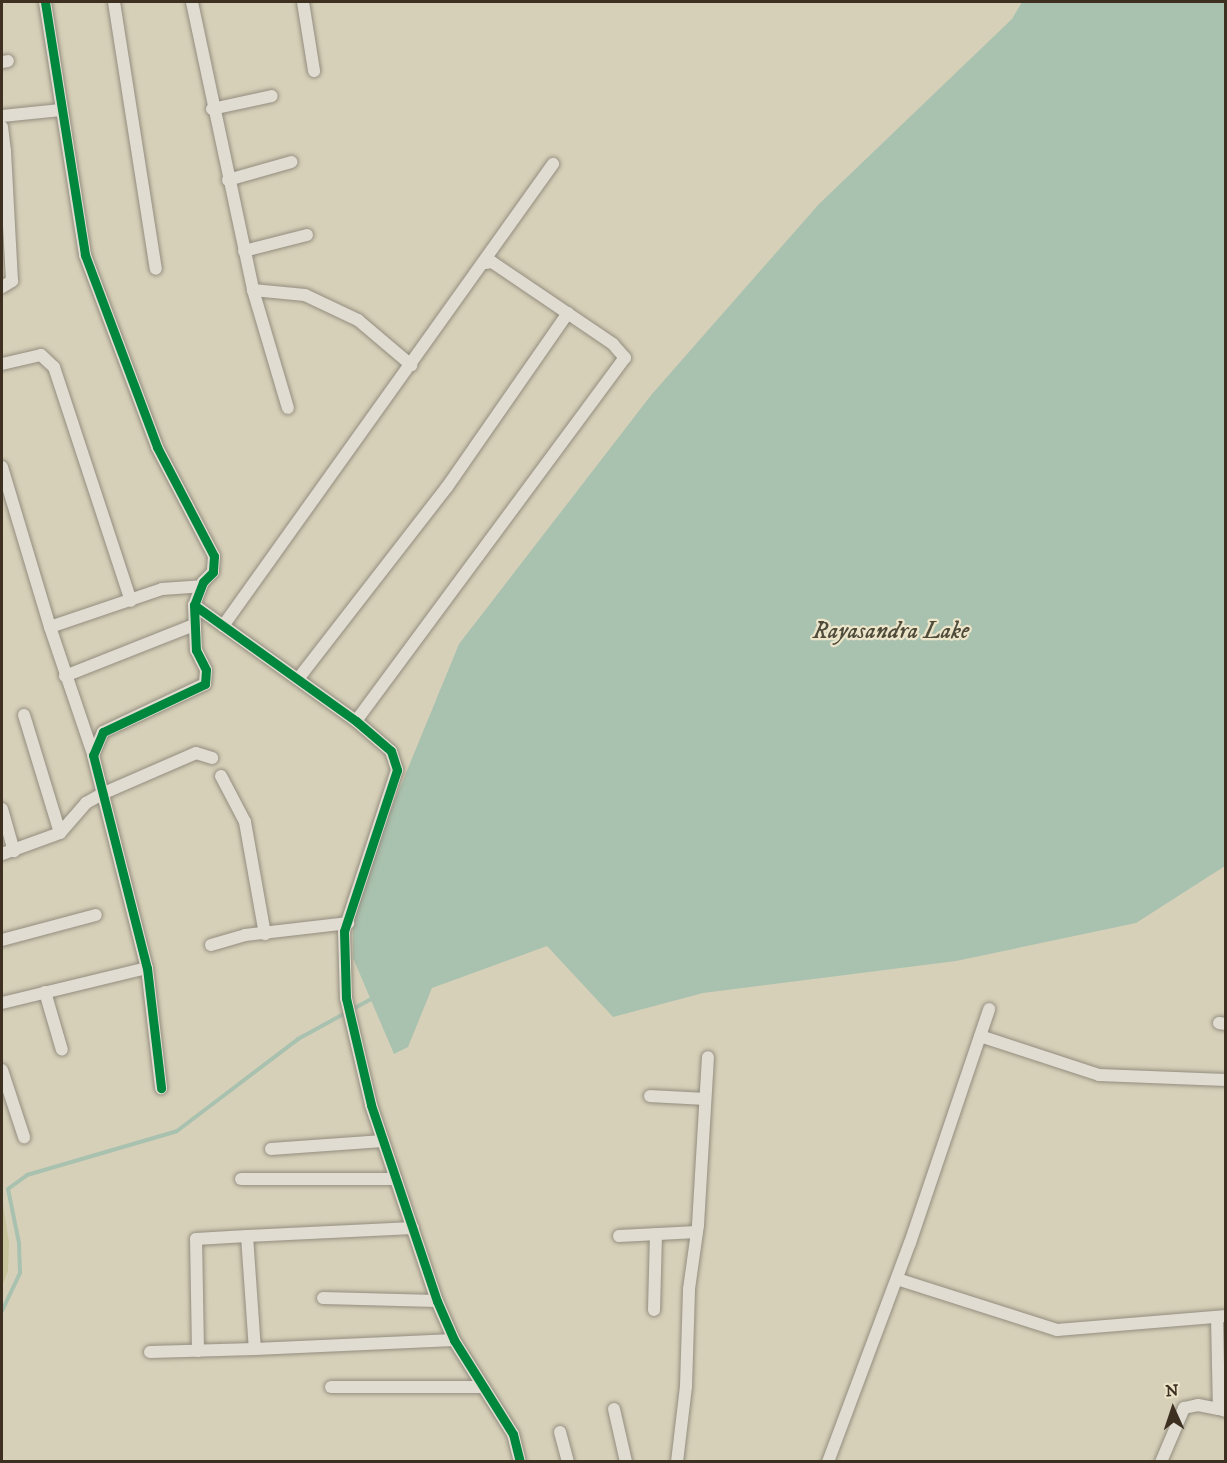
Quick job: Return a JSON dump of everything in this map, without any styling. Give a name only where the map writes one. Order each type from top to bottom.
[{"type":"street","points":[[45,2],[85,255],[108,324],[157,447],[214,556],[213,572],[201,586],[194,605],[196,650],[206,670],[205,684],[103,732],[93,755]]},
{"type":"street","points":[[114,2],[156,269]]},
{"type":"street","points":[[192,2],[212,109],[253,290],[288,408]]},
{"type":"street","points":[[303,2],[314,71]]},
{"type":"street","points":[[212,109],[272,96]]},
{"type":"street","points":[[2,116],[61,110]]},
{"type":"street","points":[[2,127],[12,281],[2,287]]},
{"type":"street","points":[[228,180],[291,162]]},
{"type":"street","points":[[223,626],[485,263],[553,164]]},
{"type":"street","points":[[244,251],[307,235]]},
{"type":"street","points":[[356,721],[625,358],[613,344],[568,313],[492,262],[485,263]]},
{"type":"street","points":[[253,290],[305,295],[358,320],[411,365]]},
{"type":"street","points":[[298,680],[447,487],[568,313]]},
{"type":"street","points":[[2,364],[41,356],[54,367],[131,600]]},
{"type":"street","points":[[2,467],[65,676],[104,793],[147,968],[161,1088]]},
{"type":"street","points":[[50,627],[162,589],[201,586]]},
{"type":"street","points":[[194,605],[356,721],[391,751],[397,770],[344,931],[346,998],[383,1141],[437,1301],[454,1340],[513,1434],[520,1461]]},
{"type":"street","points":[[65,676],[194,626]]},
{"type":"street","points":[[24,715],[60,833]]},
{"type":"street","points":[[2,855],[60,833],[86,803],[104,793],[196,753],[212,758]]},
{"type":"street","points":[[221,776],[245,822],[265,934]]},
{"type":"street","points":[[2,809],[14,851]]},
{"type":"street","points":[[2,940],[96,915]]},
{"type":"street","points":[[211,945],[265,934],[348,923]]},
{"type":"street","points":[[2,1003],[147,968]]},
{"type":"street","points":[[45,992],[62,1050]]},
{"type":"street","points":[[828,1461],[897,1279],[989,1009]]},
{"type":"street","points":[[980,1036],[1100,1075],[1226,1080]]},
{"type":"street","points":[[677,1461],[686,1386],[689,1289],[697,1232],[708,1057]]},
{"type":"street","points":[[2,1070],[24,1137]]},
{"type":"street","points":[[650,1096],[705,1099]]},
{"type":"street","points":[[271,1149],[383,1141]]},
{"type":"street","points":[[241,1179],[396,1179]]},
{"type":"street","points":[[198,1351],[196,1239],[413,1228]]},
{"type":"street","points":[[620,1236],[697,1232]]},
{"type":"street","points":[[654,1310],[656,1234]]},
{"type":"street","points":[[247,1236],[255,1349]]},
{"type":"street","points":[[897,1279],[1057,1330],[1221,1316],[1222,1410],[1198,1405],[1184,1408],[1161,1461]]},
{"type":"street","points":[[323,1298],[437,1301]]},
{"type":"street","points":[[150,1352],[454,1340]]},
{"type":"street","points":[[331,1387],[482,1387]]},
{"type":"street","points":[[614,1409],[626,1461]]},
{"type":"street","points":[[560,1432],[568,1461]]},
{"type":"shaded area","points":[[2,1197],[9,1243],[8,1271],[2,1286]]},
{"type":"water","name":"Rayasandra Lake","points":[[1022,2],[1225,2],[1225,866],[1136,923],[956,961],[703,993],[613,1017],[547,946],[432,988],[408,1047],[394,1054],[353,958],[353,902],[459,644],[652,394],[819,204],[1012,19]]},
{"type":"waterway","points":[[2,1311],[20,1273],[19,1243],[8,1189],[27,1175],[177,1131],[298,1039],[373,998]]},
{"type":"cycle path","points":[[45,2],[85,255],[157,447],[214,556],[213,572],[203,582],[194,605],[196,650],[206,670],[205,684],[103,732],[93,755],[147,968],[161,1088]]},
{"type":"cycle path","points":[[194,605],[356,721],[391,751],[397,770],[344,931],[346,998],[371,1105],[437,1301],[454,1340],[513,1434],[520,1462]]}]
